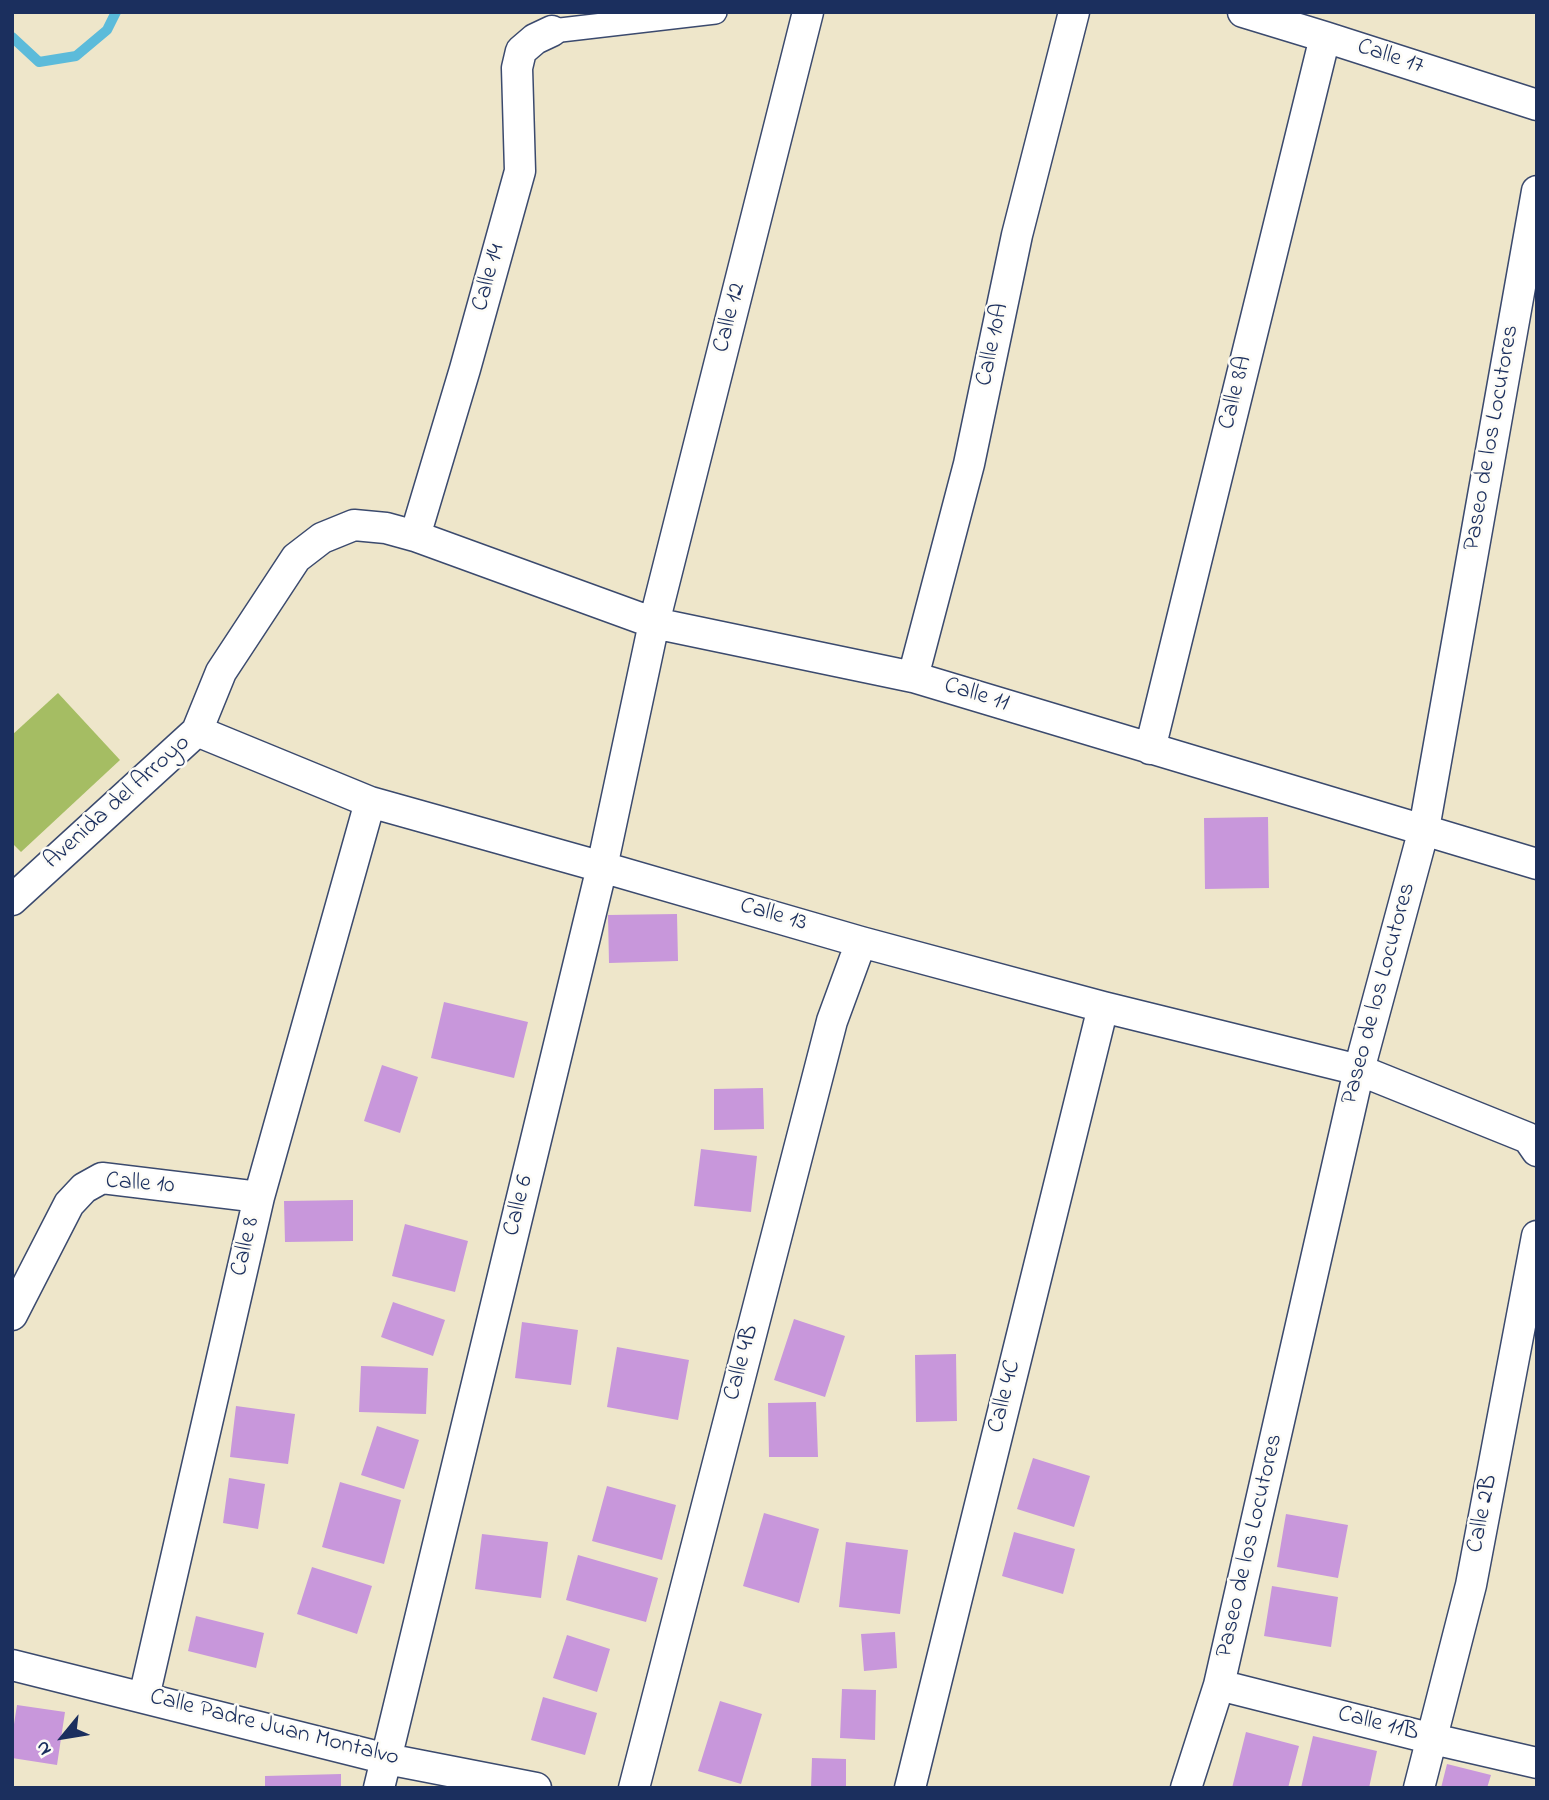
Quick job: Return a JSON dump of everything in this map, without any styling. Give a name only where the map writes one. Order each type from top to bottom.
[{"type":"street","points":[[552,31],[715,12]]},
{"type":"street","name":"Calle 12","points":[[654,624],[808,12]]},
{"type":"street","name":"Calle 10A","points":[[913,677],[970,464],[1017,235],[1074,12]]},
{"type":"street","name":"Calle 17","points":[[1242,12],[1537,105]]},
{"type":"street","name":"Calle 14","points":[[415,536],[466,369],[520,171],[516,84],[521,51],[552,31]]},
{"type":"street","name":"Calle 8A","points":[[1150,749],[1325,37]]},
{"type":"street","name":"Paseo de los Locutores","points":[[1186,1788],[1219,1685],[1359,1070],[1424,829],[1537,191]]},
{"type":"street","name":"Avenida del Arroyo","points":[[12,900],[197,731],[221,672],[296,558],[322,538],[354,525],[386,528],[415,536]]},
{"type":"street","name":"Calle 11","points":[[415,536],[654,624],[913,677],[1537,864]]},
{"type":"street","name":"Calle 6","points":[[379,1788],[602,867],[654,624]]},
{"type":"street","name":"Calle 13","points":[[197,731],[370,803],[861,942],[1104,1007],[1359,1070]]},
{"type":"street","name":"Calle 8","points":[[144,1697],[259,1197],[370,803]]},
{"type":"street","name":"Calle 4B","points":[[634,1788],[832,1021],[861,942]]},
{"type":"street","name":"Calle 4C","points":[[909,1788],[1104,1007]]},
{"type":"street","points":[[1359,1070],[1528,1138],[1537,1151]]},
{"type":"street","name":"Calle 10","points":[[12,1315],[69,1204],[84,1188],[102,1178],[259,1197]]},
{"type":"street","name":"Calle 2B","points":[[1419,1788],[1471,1585],[1537,1236]]},
{"type":"street","name":"Calle Padre Juan Montalvo","points":[[12,1665],[387,1759],[536,1788]]},
{"type":"street","name":"Calle 11B","points":[[1219,1685],[1537,1763]]},
{"type":"green space","points":[[58,693],[120,760],[21,852],[12,843],[12,735]]},
{"type":"building","points":[[1268,817],[1269,888],[1205,889],[1204,818]]},
{"type":"building","points":[[677,914],[678,961],[609,963],[608,915]]},
{"type":"building","points":[[444,1002],[528,1022],[514,1078],[431,1058]]},
{"type":"building","points":[[382,1065],[418,1077],[400,1133],[364,1121]]},
{"type":"building","points":[[763,1088],[764,1129],[714,1130],[714,1089]]},
{"type":"building","points":[[701,1149],[757,1156],[751,1212],[694,1206]]},
{"type":"building","points":[[353,1200],[353,1241],[285,1242],[284,1201]]},
{"type":"building","points":[[405,1224],[468,1241],[455,1292],[392,1276]]},
{"type":"building","points":[[393,1302],[445,1320],[433,1356],[381,1337]]},
{"type":"building","points":[[794,1319],[845,1336],[825,1397],[774,1380]]},
{"type":"building","points":[[522,1322],[578,1330],[571,1385],[515,1378]]},
{"type":"building","points":[[617,1347],[689,1360],[678,1420],[607,1407]]},
{"type":"building","points":[[956,1354],[957,1421],[916,1422],[915,1355]]},
{"type":"building","points":[[361,1366],[428,1368],[426,1414],[359,1412]]},
{"type":"building","points":[[816,1402],[818,1457],[769,1457],[768,1403]]},
{"type":"building","points":[[236,1406],[295,1414],[288,1464],[230,1457]]},
{"type":"building","points":[[377,1426],[419,1440],[404,1489],[361,1475]]},
{"type":"building","points":[[1033,1458],[1090,1476],[1074,1527],[1017,1509]]},
{"type":"building","points":[[229,1478],[265,1484],[258,1529],[223,1523]]},
{"type":"building","points":[[340,1482],[401,1500],[384,1564],[322,1547]]},
{"type":"building","points":[[607,1486],[676,1505],[662,1560],[592,1541]]},
{"type":"building","points":[[764,1513],[819,1529],[799,1603],[743,1586]]},
{"type":"building","points":[[1286,1514],[1348,1525],[1338,1578],[1277,1567]]},
{"type":"building","points":[[1014,1532],[1075,1549],[1063,1594],[1002,1576]]},
{"type":"building","points":[[482,1534],[548,1542],[541,1598],[475,1589]]},
{"type":"building","points":[[846,1542],[908,1550],[900,1614],[839,1607]]},
{"type":"building","points":[[578,1555],[658,1578],[646,1622],[566,1600]]},
{"type":"building","points":[[312,1567],[372,1586],[357,1634],[297,1614]]},
{"type":"building","points":[[1272,1586],[1338,1597],[1331,1647],[1264,1636]]},
{"type":"building","points":[[196,1616],[264,1633],[256,1668],[188,1651]]},
{"type":"building","points":[[895,1632],[897,1668],[864,1671],[861,1634]]},
{"type":"building","points":[[567,1635],[610,1649],[597,1692],[553,1678]]},
{"type":"building","points":[[842,1689],[876,1690],[875,1740],[840,1738]]},
{"type":"building","points":[[543,1697],[597,1713],[585,1755],[531,1740]]},
{"type":"building","points":[[720,1701],[762,1714],[741,1784],[698,1771]]},
{"type":"building","points":[[17,1705],[65,1712],[57,1765],[12,1758]]},
{"type":"building","points":[[1246,1732],[1299,1746],[1288,1788],[1232,1788]]},
{"type":"building","points":[[1313,1736],[1377,1751],[1369,1788],[1301,1788]]},
{"type":"building","points":[[812,1758],[846,1759],[846,1788],[811,1788]]},
{"type":"building","points":[[1447,1764],[1491,1775],[1487,1788],[1441,1788]]},
{"type":"building","points":[[341,1774],[341,1788],[265,1788],[265,1776]]},
{"type":"waterway","points":[[12,37],[39,62],[76,56],[107,30],[116,12]]}]
